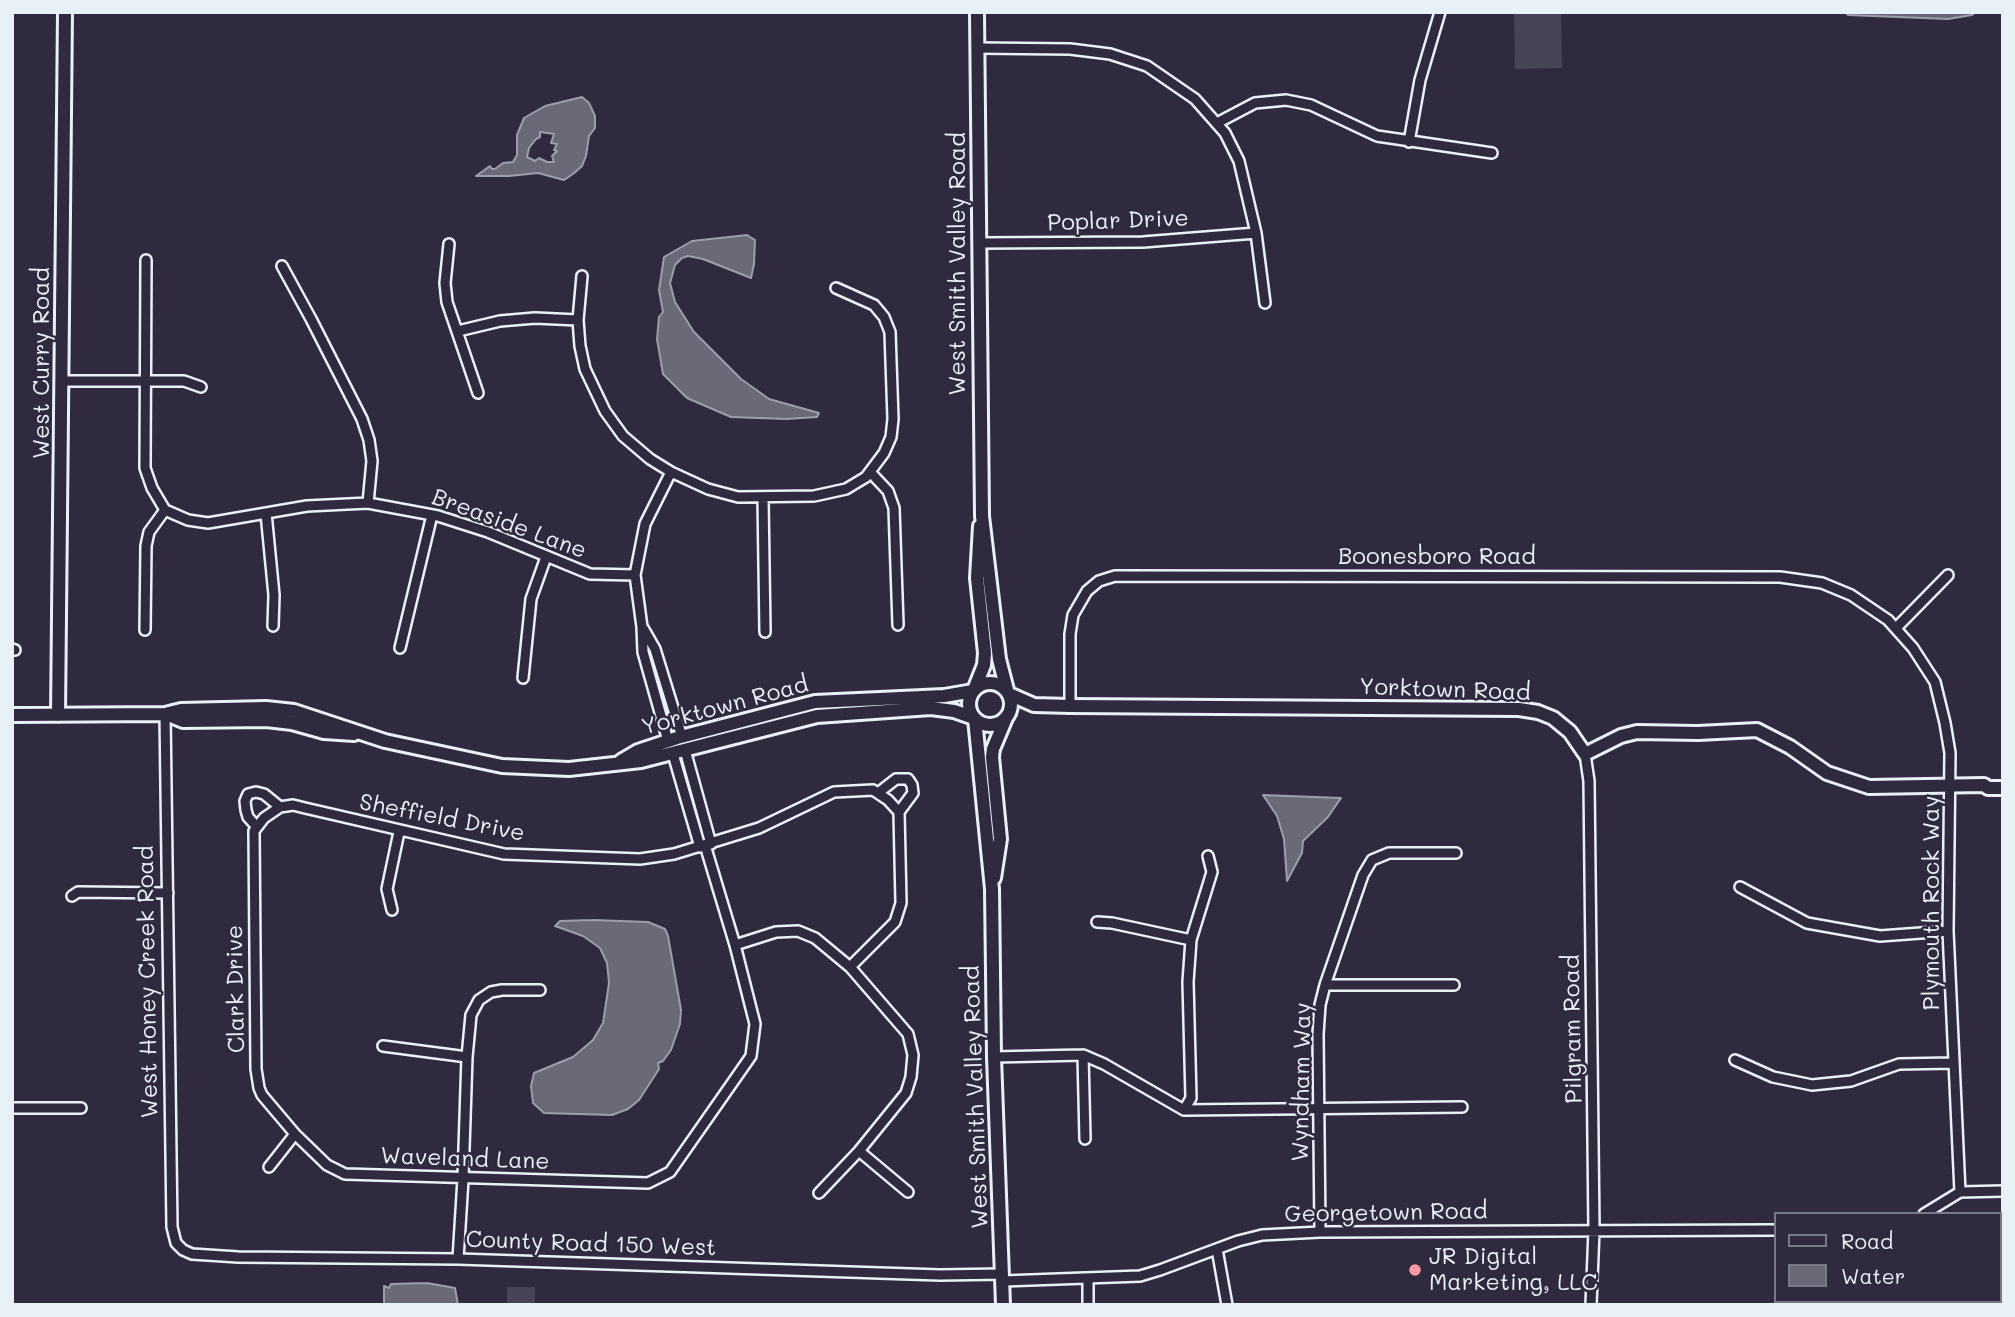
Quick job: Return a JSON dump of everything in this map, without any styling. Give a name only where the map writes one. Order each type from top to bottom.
[{"type":"street","name":"West Curry Road","points":[[58,715],[65,12]]},
{"type":"street","name":"West Smith Valley Road","points":[[976,12],[982,516],[999,659],[1008,692]]},
{"type":"street","points":[[1409,142],[1420,80],[1440,12]]},
{"type":"street","points":[[977,48],[1088,50],[1119,56],[1158,73],[1195,99],[1217,123],[1239,161],[1256,233],[1265,303]]},
{"type":"street","points":[[1217,123],[1255,103],[1286,100],[1311,106],[1377,136],[1492,153]]},
{"type":"street","name":"Poplar Drive","points":[[980,243],[1143,242],[1256,233]]},
{"type":"street","points":[[449,244],[445,284],[447,302],[478,393]]},
{"type":"street","points":[[145,630],[146,546],[149,531],[165,510],[152,488],[145,468],[146,260]]},
{"type":"street","points":[[282,267],[362,418],[372,461],[368,503]]},
{"type":"street","points":[[582,276],[578,320],[586,369],[605,411],[623,436],[650,459],[708,489],[738,497],[814,496],[846,489],[871,472],[884,453],[892,428],[890,332],[884,317],[874,305],[836,289]]},
{"type":"street","points":[[458,331],[500,321],[535,318],[578,320]]},
{"type":"street","points":[[62,381],[184,381],[201,387]]},
{"type":"street","points":[[671,472],[645,524],[635,575],[643,652],[735,945],[776,932],[798,931],[816,938],[850,967],[908,1034],[913,1055],[911,1077],[905,1093],[859,1151],[819,1192]]},
{"type":"street","points":[[871,472],[888,491],[894,508],[898,625]]},
{"type":"street","points":[[763,498],[765,632]]},
{"type":"street","name":"Breaside Lane","points":[[165,510],[188,520],[208,523],[307,506],[368,503],[432,515],[488,532],[590,574],[635,575]]},
{"type":"street","points":[[266,513],[274,595],[274,626]]},
{"type":"street","points":[[400,648],[432,515]]},
{"type":"street","name":"West Smith Valley Road","points":[[973,691],[984,665],[985,653],[977,578],[978,533],[982,516]]},
{"type":"street","points":[[523,678],[531,599],[546,557]]},
{"type":"street","points":[[1896,627],[1948,575]]},
{"type":"street","name":"Boonesboro Road","points":[[1070,706],[1070,634],[1073,615],[1087,591],[1099,581],[1115,576],[1780,577],[1808,580],[1840,590],[1863,602],[1896,627]]},
{"type":"street","points":[[642,627],[655,649],[682,737]]},
{"type":"street","name":"Plymouth Rock Way","points":[[1896,627],[1935,682],[1950,754],[1948,931],[1960,1192]]},
{"type":"street","points":[[992,682],[1008,692],[1012,702],[1007,716],[999,723],[990,725],[974,718],[969,705],[973,691],[984,683],[992,682]]},
{"type":"street","name":"Yorktown Road","points":[[675,748],[682,737],[815,702],[948,695],[973,691]]},
{"type":"street","name":"Yorktown Road","points":[[1008,692],[1034,705]]},
{"type":"street","name":"Yorktown Road","points":[[1007,716],[1034,705],[1519,709],[1553,718],[1570,732],[1584,754]]},
{"type":"street","name":"Yorktown Road","points":[[58,715],[165,713],[183,720],[266,720],[292,723],[324,732],[362,734],[502,766],[569,769],[641,761],[675,748],[817,716],[931,708],[954,711],[974,718]]},
{"type":"street","name":"West Honey Creek Road","points":[[165,713],[172,1227],[174,1239],[180,1248]]},
{"type":"street","points":[[12,715],[58,715]]},
{"type":"street","name":"West Smith Valley Road","points":[[992,888],[1000,839],[992,757],[1007,716]]},
{"type":"street","name":"West Smith Valley Road","points":[[974,718],[992,888],[994,1057],[1003,1305]]},
{"type":"street","points":[[1584,754],[1621,736],[1637,732],[1757,730],[1790,747],[1828,773],[1869,787],[1984,785],[2003,779]]},
{"type":"street","name":"Pilgram Road","points":[[1584,754],[1589,781],[1594,1230],[1591,1305]]},
{"type":"street","points":[[850,967],[889,929],[900,910],[900,812],[913,793],[908,779],[896,779],[876,791],[900,812]]},
{"type":"street","points":[[1984,785],[1988,788],[2003,789]]},
{"type":"street","name":"Sheffield Drive","points":[[256,829],[248,817],[245,801],[248,794],[256,792],[264,794],[279,807],[305,808],[504,855],[660,858],[759,828],[834,792],[876,791]]},
{"type":"street","points":[[256,829],[279,807]]},
{"type":"street","name":"Clark Drive","points":[[256,829],[257,1082],[267,1101],[295,1134]]},
{"type":"street","points":[[392,910],[387,889],[399,831]]},
{"type":"street","name":"Wyndham Way","points":[[1320,1232],[1320,1005],[1363,875],[1372,860],[1389,853],[1456,853]]},
{"type":"street","points":[[1184,1110],[1191,1098],[1188,982],[1191,940],[1212,873],[1208,856]]},
{"type":"street","points":[[1740,887],[1807,923],[1880,936],[1948,931]]},
{"type":"street","points":[[72,896],[78,892],[168,893]]},
{"type":"street","points":[[1097,922],[1191,940]]},
{"type":"street","name":"Waveland Lane","points":[[295,1134],[327,1165],[345,1174],[648,1183],[670,1172],[751,1056],[755,1024],[735,945]]},
{"type":"street","points":[[1325,985],[1454,985]]},
{"type":"street","points":[[458,1259],[471,1015],[479,1000],[487,994],[502,990],[540,990]]},
{"type":"street","points":[[383,1046],[467,1057]]},
{"type":"street","points":[[994,1057],[1083,1055],[1104,1064],[1184,1110],[1462,1107]]},
{"type":"street","points":[[1083,1055],[1085,1139]]},
{"type":"street","points":[[1735,1060],[1773,1077],[1812,1085],[1851,1080],[1899,1063],[1953,1063]]},
{"type":"street","points":[[12,1108],[81,1108]]},
{"type":"street","points":[[269,1167],[295,1134]]},
{"type":"street","points":[[859,1151],[908,1192]]},
{"type":"street","points":[[1927,1212],[1960,1192],[2003,1191]]},
{"type":"street","name":"Georgetown Road","points":[[1003,1277],[1140,1276],[1262,1235],[1320,1232],[1773,1230]]},
{"type":"street","name":"County Road 150 West","points":[[180,1248],[192,1254],[238,1256],[458,1259],[1003,1277]]},
{"type":"street","points":[[1217,1249],[1227,1305]]},
{"type":"street","points":[[1088,1278],[1088,1305]]},
{"type":"shaded area","points":[[1514,12],[1561,12],[1562,68],[1515,69]]},
{"type":"shaded area","points":[[507,1287],[535,1287],[535,1305],[507,1305]]},
{"type":"water","points":[[1845,12],[1975,12],[1972,15],[1948,19],[1848,15]]},
{"type":"water","points":[[582,97],[589,103],[595,116],[595,128],[589,136],[582,166],[564,180],[538,173],[476,176],[490,166],[495,169],[503,163],[513,162],[517,155],[517,135],[524,118],[545,106]],"holes":[[[540,132],[554,134],[551,143],[557,144],[554,150],[557,151],[552,156],[554,162],[539,158],[535,161],[527,157],[529,148],[540,137]]]},
{"type":"water","points":[[747,235],[755,240],[751,278],[703,259],[688,256],[675,265],[670,283],[675,302],[694,332],[741,379],[769,399],[819,413],[817,417],[731,417],[687,398],[663,374],[657,339],[659,317],[663,312],[659,290],[664,257],[692,241]]},
{"type":"water","points":[[1263,795],[1341,798],[1328,817],[1303,841],[1302,853],[1287,881],[1284,839],[1277,816]]},
{"type":"water","points":[[560,921],[648,922],[665,929],[681,1010],[680,1024],[671,1050],[663,1061],[658,1063],[659,1069],[639,1100],[628,1109],[612,1115],[544,1113],[533,1103],[531,1086],[534,1073],[573,1057],[593,1040],[603,1023],[609,983],[607,963],[600,948],[583,936],[555,926]]},
{"type":"water","points":[[427,1283],[455,1288],[458,1305],[384,1305],[384,1286],[389,1288],[391,1284]]},
{"type":"place","name":"JR Digital Marketing, LLC","points":[[1415,1270]]}]
